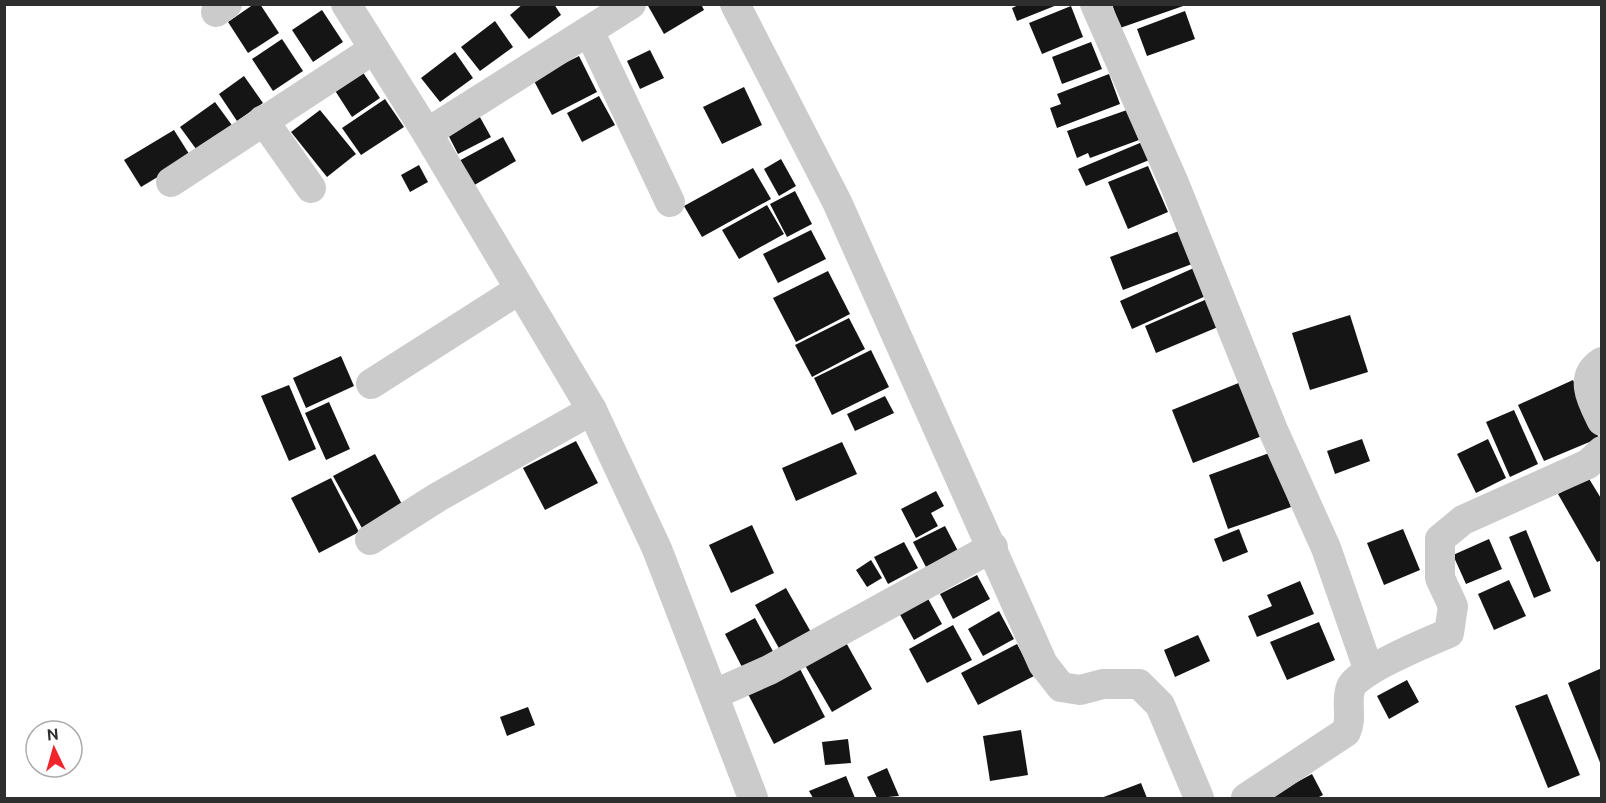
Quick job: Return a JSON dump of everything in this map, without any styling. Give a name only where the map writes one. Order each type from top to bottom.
[{"type":"street","points":[[346,4],[427,134],[592,410],[657,549],[715,694],[753,798]]},
{"type":"street","points":[[427,134],[631,4]]},
{"type":"street","points":[[735,4],[837,202],[993,547],[1043,664],[1061,687],[1080,690],[1103,684],[1139,684],[1160,705],[1199,798]]},
{"type":"street","points":[[1095,4],[1174,183],[1273,430],[1326,548],[1369,671]]},
{"type":"street","points":[[589,31],[670,202]]},
{"type":"street","points":[[171,182],[374,49]]},
{"type":"street","points":[[263,120],[311,189]]},
{"type":"street","points":[[371,384],[520,289]]},
{"type":"street","points":[[1602,362],[1589,376],[1588,394],[1602,421]]},
{"type":"street","points":[[370,540],[438,497],[592,410]]},
{"type":"street","points":[[1246,798],[1346,732],[1351,722],[1350,690],[1353,681],[1449,633],[1453,606],[1440,578],[1440,539],[1463,520],[1588,464],[1602,452]]},
{"type":"street","points":[[715,694],[769,670],[993,547]]},
{"type":"building","points":[[254,4],[260,4],[279,33],[248,53],[228,22]]},
{"type":"building","points":[[523,4],[554,4],[561,15],[529,39],[510,15]]},
{"type":"building","points":[[647,4],[701,4],[704,10],[664,34]]},
{"type":"building","points":[[1021,4],[1057,5],[1017,21],[1012,8]]},
{"type":"building","points":[[1112,4],[1186,4],[1186,5],[1120,28]]},
{"type":"building","points":[[1071,6],[1083,37],[1042,54],[1029,23]]},
{"type":"building","points":[[322,10],[343,42],[313,62],[292,30]]},
{"type":"building","points":[[1185,11],[1195,39],[1147,56],[1137,29]]},
{"type":"building","points":[[495,21],[513,47],[480,71],[461,47]]},
{"type":"building","points":[[282,39],[303,71],[273,91],[252,59]]},
{"type":"building","points":[[1091,42],[1102,69],[1062,84],[1052,57]]},
{"type":"building","points":[[650,50],[664,78],[640,89],[627,61]]},
{"type":"building","points":[[455,52],[473,78],[440,102],[421,78]]},
{"type":"building","points":[[579,56],[597,92],[552,115],[533,79]]},
{"type":"building","points":[[362,71],[380,98],[352,117],[334,89]]},
{"type":"building","points":[[1109,74],[1120,104],[1057,128],[1050,108],[1061,104],[1057,94]]},
{"type":"building","points":[[244,76],[263,103],[237,121],[219,94]]},
{"type":"building","points":[[744,87],[762,125],[722,144],[703,107]]},
{"type":"building","points":[[599,96],[615,125],[582,142],[567,113]]},
{"type":"building","points":[[385,99],[404,127],[361,155],[342,128]]},
{"type":"building","points":[[215,102],[234,128],[199,153],[180,127]]},
{"type":"building","points":[[320,110],[356,154],[327,177],[291,132]]},
{"type":"building","points":[[476,110],[491,137],[458,154],[444,127]]},
{"type":"building","points":[[1127,110],[1139,140],[1090,158],[1088,153],[1077,158],[1067,131]]},
{"type":"building","points":[[174,130],[191,157],[141,187],[124,160]]},
{"type":"building","points":[[503,137],[516,161],[471,187],[457,162]]},
{"type":"building","points":[[1147,140],[1154,158],[1086,186],[1078,169]]},
{"type":"building","points":[[781,159],[796,186],[779,196],[764,169]]},
{"type":"building","points":[[419,165],[428,182],[410,192],[401,175]]},
{"type":"building","points":[[1148,166],[1168,212],[1128,229],[1108,182]]},
{"type":"building","points":[[753,168],[771,199],[702,237],[684,206]]},
{"type":"building","points":[[795,191],[812,224],[787,237],[770,204]]},
{"type":"building","points":[[767,205],[784,234],[739,259],[722,230]]},
{"type":"building","points":[[811,230],[826,259],[778,283],[763,254]]},
{"type":"building","points":[[1179,231],[1192,264],[1123,290],[1110,257]]},
{"type":"building","points":[[1196,267],[1208,295],[1132,329],[1120,301]]},
{"type":"building","points":[[828,271],[850,314],[796,342],[773,298]]},
{"type":"building","points":[[1207,299],[1218,327],[1156,353],[1145,326]]},
{"type":"building","points":[[1350,315],[1368,372],[1310,390],[1292,333]]},
{"type":"building","points":[[849,318],[865,349],[812,377],[795,345]]},
{"type":"building","points":[[871,350],[889,387],[832,415],[814,378]]},
{"type":"building","points":[[341,356],[354,386],[306,408],[293,378]]},
{"type":"building","points":[[1573,380],[1599,438],[1544,461],[1518,405]]},
{"type":"building","points":[[1241,382],[1262,436],[1193,463],[1172,410]]},
{"type":"building","points":[[289,385],[316,449],[289,461],[261,396]]},
{"type":"building","points":[[885,396],[894,413],[855,431],[847,414]]},
{"type":"building","points":[[329,402],[350,449],[326,460],[305,413]]},
{"type":"building","points":[[1514,410],[1538,464],[1510,477],[1486,422]]},
{"type":"building","points":[[1362,439],[1370,461],[1335,474],[1327,451]]},
{"type":"building","points":[[1488,439],[1506,478],[1476,493],[1457,454]]},
{"type":"building","points":[[576,441],[598,483],[545,510],[523,468]]},
{"type":"building","points":[[842,442],[857,474],[796,501],[782,468]]},
{"type":"building","points":[[1272,452],[1291,507],[1228,529],[1209,475]]},
{"type":"building","points":[[375,454],[404,508],[363,530],[333,476]]},
{"type":"building","points":[[1588,477],[1602,500],[1602,560],[1597,562],[1558,494]]},
{"type":"building","points":[[331,478],[359,532],[319,553],[291,498]]},
{"type":"building","points":[[936,491],[944,506],[931,513],[938,526],[916,538],[901,509]]},
{"type":"building","points":[[752,525],[774,573],[731,593],[709,545]]},
{"type":"building","points":[[945,526],[958,551],[926,567],[913,542]]},
{"type":"building","points":[[1239,529],[1248,552],[1223,562],[1214,539]]},
{"type":"building","points":[[1403,529],[1420,570],[1384,585],[1367,543]]},
{"type":"building","points":[[1526,530],[1551,591],[1534,598],[1509,537]]},
{"type":"building","points":[[1489,539],[1502,569],[1466,584],[1453,555]]},
{"type":"building","points":[[904,542],[918,568],[888,584],[874,557]]},
{"type":"building","points":[[871,560],[882,578],[867,587],[856,570]]},
{"type":"building","points":[[977,575],[990,599],[953,619],[940,594]]},
{"type":"building","points":[[1509,580],[1526,616],[1494,630],[1478,594]]},
{"type":"building","points":[[1300,581],[1314,614],[1257,637],[1248,616],[1272,606],[1267,595]]},
{"type":"building","points":[[786,588],[812,634],[781,652],[755,605]]},
{"type":"building","points":[[926,595],[942,624],[914,640],[898,611]]},
{"type":"building","points":[[999,611],[1014,639],[983,656],[968,629]]},
{"type":"building","points":[[755,618],[775,655],[744,671],[725,634]]},
{"type":"building","points":[[1319,622],[1335,660],[1287,680],[1270,642]]},
{"type":"building","points":[[953,625],[972,660],[927,683],[909,649]]},
{"type":"building","points":[[1198,635],[1210,661],[1175,677],[1164,650]]},
{"type":"building","points":[[844,639],[872,689],[832,712],[803,662]]},
{"type":"building","points":[[1017,644],[1034,676],[978,705],[961,673]]},
{"type":"building","points":[[799,667],[825,717],[774,744],[748,694]]},
{"type":"building","points":[[1602,668],[1602,765],[1601,765],[1568,683]]},
{"type":"building","points":[[1407,680],[1419,702],[1389,719],[1377,696]]},
{"type":"building","points":[[1547,694],[1580,775],[1548,788],[1515,706]]},
{"type":"building","points":[[528,707],[535,725],[507,736],[500,717]]},
{"type":"building","points":[[1021,730],[1028,775],[990,781],[983,736]]},
{"type":"building","points":[[848,739],[851,763],[825,765],[822,742]]},
{"type":"building","points":[[887,768],[899,796],[877,798],[867,777]]},
{"type":"building","points":[[1312,774],[1323,795],[1317,798],[1267,798]]},
{"type":"building","points":[[846,776],[855,798],[813,798],[809,791]]},
{"type":"building","points":[[1141,783],[1147,798],[1101,798]]}]
